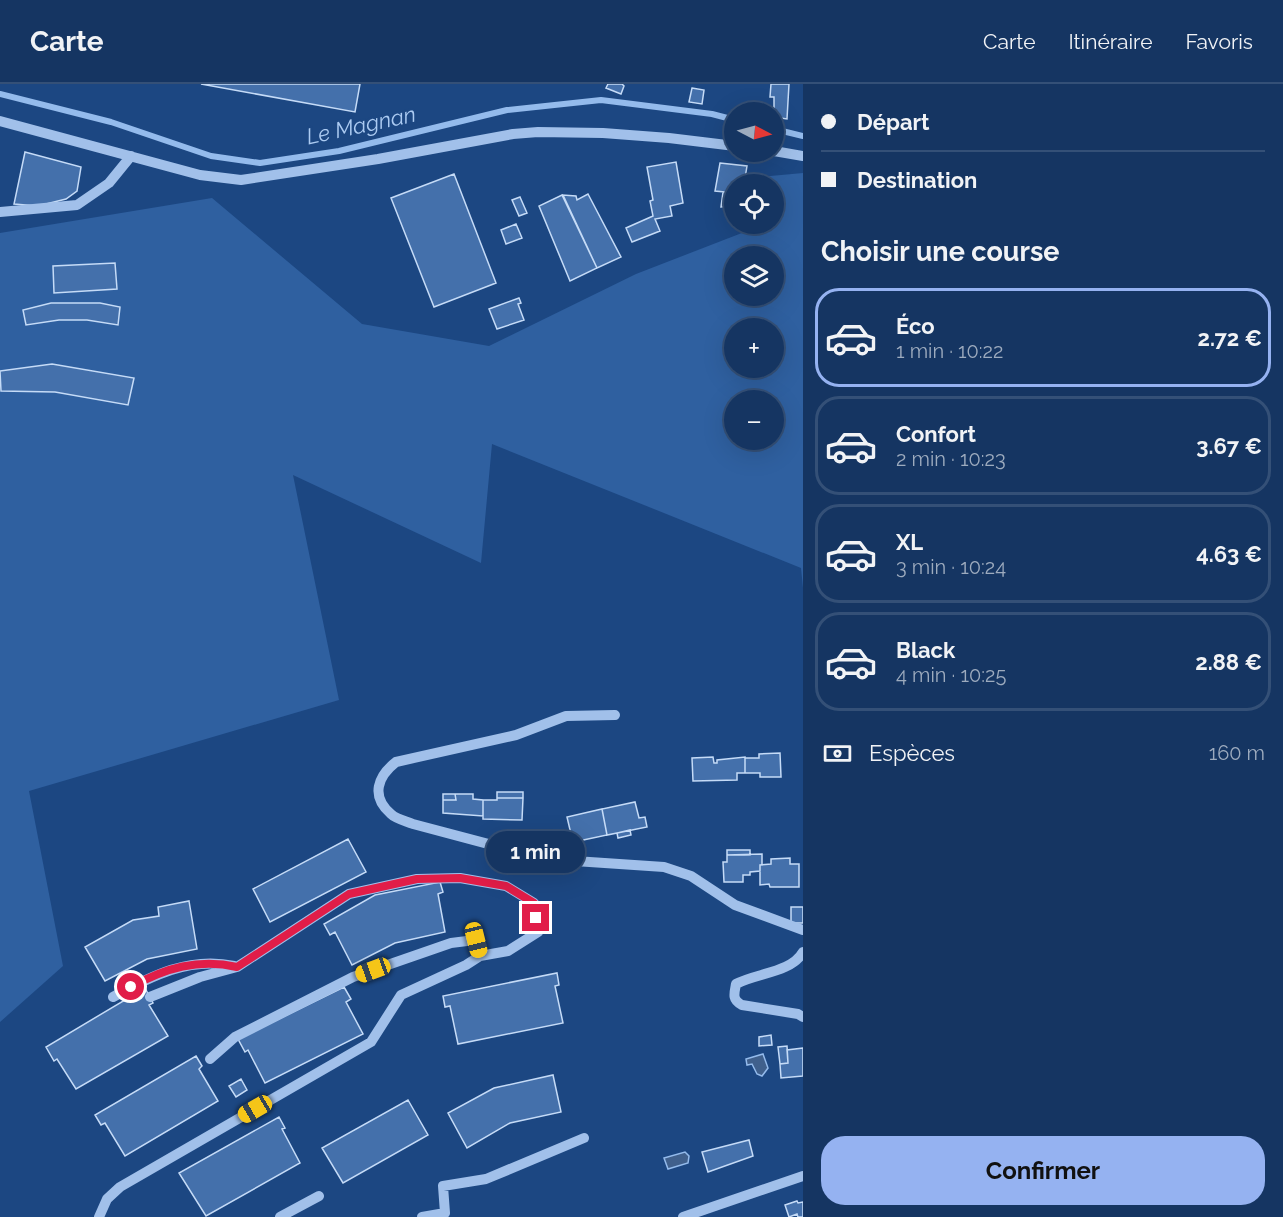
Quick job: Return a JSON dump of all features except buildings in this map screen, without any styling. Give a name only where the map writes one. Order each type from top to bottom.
[{"type":"street","points":[[0,121],[200,175],[241,180],[378,159],[513,134],[538,132],[603,133],[724,145]]},
{"type":"street","points":[[784,153],[803,156]]},
{"type":"street","points":[[0,212],[77,205],[109,183],[131,156]]},
{"type":"street","points":[[615,715],[566,716],[516,735],[396,762],[384,771],[379,783],[379,795],[383,805],[392,816],[413,824],[545,859],[664,867],[691,876],[735,906],[803,930]]},
{"type":"street","points":[[99,1217],[107,1199],[120,1187],[371,1042],[401,995],[466,965],[480,956],[508,951],[538,932],[534,903],[506,886],[460,878],[417,879],[349,894],[237,967],[200,977],[150,997]]},
{"type":"street","points":[[210,1059],[235,1037],[353,977],[452,943],[476,940],[480,956]]},
{"type":"street","points":[[803,952],[800,958],[781,968],[736,984],[734,995],[736,1002],[742,1005],[798,1014],[803,1017]]},
{"type":"street","points":[[113,997],[149,977],[185,965],[218,963],[237,967]]},
{"type":"street","points":[[422,1217],[445,1213],[443,1186],[486,1179],[584,1138]]},
{"type":"street","points":[[683,1217],[803,1176]]},
{"type":"street","points":[[280,1217],[319,1196]]},
{"type":"shaded area","points":[[803,173],[803,588],[801,568],[492,444],[481,563],[293,475],[339,700],[29,791],[63,966],[0,1022],[0,233],[212,198],[362,324],[489,346],[636,274],[739,234],[784,234],[784,175]]},
{"type":"shaded area","points":[[763,1054],[768,1068],[762,1076],[757,1074],[752,1064],[747,1065],[746,1059]]},
{"type":"shaded area","points":[[685,1152],[689,1156],[688,1163],[668,1169],[664,1158]]},
{"type":"waterway","name":"Le Magnan","points":[[0,94],[111,122],[211,156],[260,163],[339,151],[507,110],[601,100],[724,117]]},
{"type":"waterway","name":"Le Magnan","points":[[784,131],[803,136]]},
{"type":"route","points":[[131,987],[149,977],[185,965],[218,963],[237,967],[349,894],[417,879],[460,878],[506,886],[534,903],[536,918]]}]
